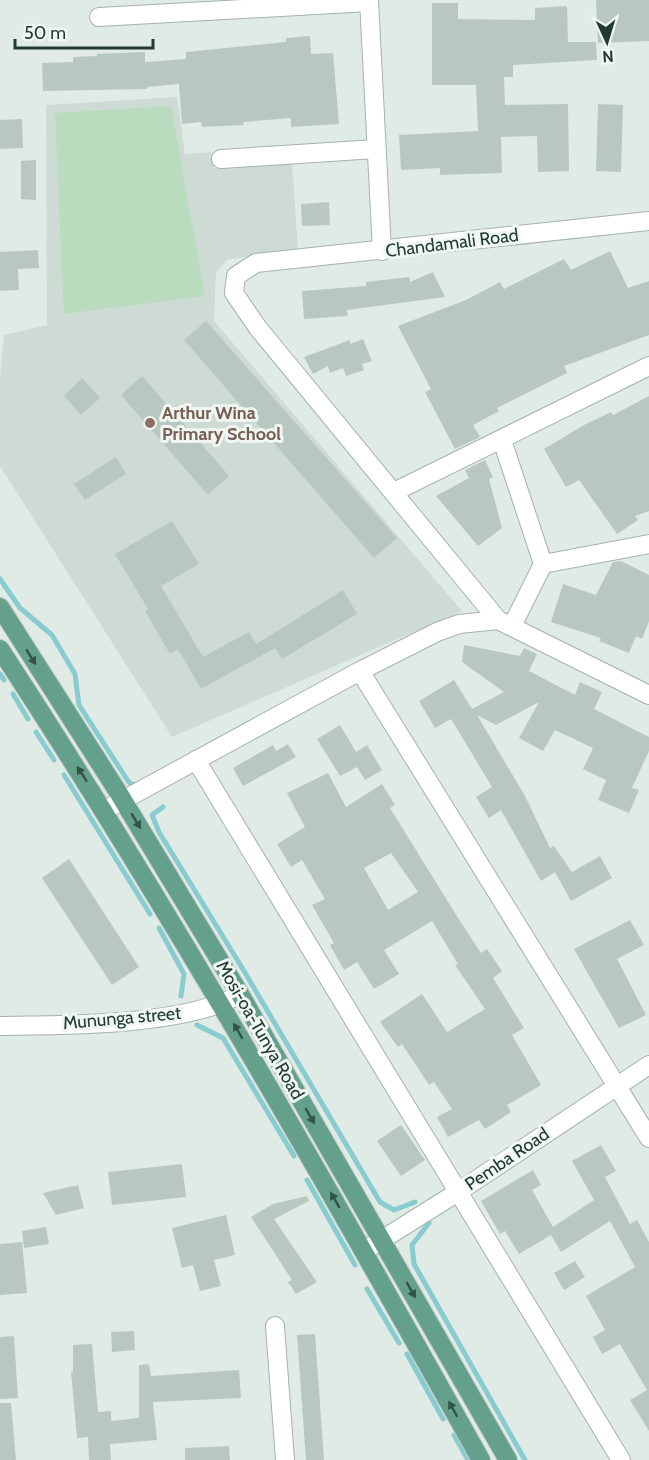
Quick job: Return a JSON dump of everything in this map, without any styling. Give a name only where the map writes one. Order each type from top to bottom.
[{"type":"main road","name":"Mosi-oa-Tunya Road","points":[[0,607],[123,800],[240,993],[508,1460]]},
{"type":"main road","name":"Mosi-oa-Tunya Road","points":[[0,649],[105,810],[223,1004],[481,1460]]},
{"type":"street","points":[[99,17],[369,1],[382,251]]},
{"type":"street","points":[[221,159],[376,149]]},
{"type":"street","name":"Chandamali Road","points":[[394,492],[258,328],[234,293],[236,276],[256,263],[649,221]]},
{"type":"street","points":[[649,366],[394,492],[505,623],[649,695]]},
{"type":"street","points":[[502,440],[543,564]]},
{"type":"street","points":[[505,623],[543,564],[649,544]]},
{"type":"street","points":[[105,810],[360,671],[437,632],[459,624],[505,623]]},
{"type":"street","points":[[360,671],[649,1138]]},
{"type":"street","points":[[196,760],[621,1460]]},
{"type":"street","name":"Mununga street","points":[[0,1026],[125,1021],[223,1004],[240,993]]},
{"type":"street","name":"Pemba Road","points":[[364,1251],[458,1192],[649,1065]]},
{"type":"street","points":[[275,1326],[285,1460]]},
{"type":"shaded area","name":"Arthur Wina Primary School","points":[[177,97],[185,154],[211,152],[214,168],[292,162],[298,249],[227,260],[216,273],[214,321],[462,611],[172,737],[0,466],[0,379],[4,335],[47,325],[46,105]]},
{"type":"green space","points":[[171,106],[205,296],[64,314],[55,113]]},
{"type":"building","points":[[596,0],[649,0],[649,41],[598,43]]},
{"type":"building","points":[[432,3],[458,3],[458,19],[535,20],[535,8],[567,6],[568,42],[596,42],[597,60],[513,65],[513,77],[504,77],[505,105],[568,104],[569,171],[538,172],[537,136],[501,137],[502,173],[440,175],[440,168],[401,170],[399,135],[478,131],[476,85],[432,85]]},
{"type":"building","points":[[310,36],[311,54],[333,53],[339,124],[291,127],[291,118],[243,122],[244,125],[202,127],[201,122],[182,124],[179,84],[147,87],[147,89],[43,91],[42,63],[73,62],[73,57],[97,56],[97,54],[145,52],[145,62],[186,59],[186,52],[286,42],[286,38]]},
{"type":"building","points":[[598,104],[623,105],[621,172],[596,171]]},
{"type":"building","points":[[22,119],[23,148],[0,149],[0,120]]},
{"type":"building","points":[[36,160],[36,200],[21,199],[21,161]]},
{"type":"building","points":[[329,202],[330,225],[302,226],[301,204]]},
{"type":"building","points":[[38,250],[39,268],[18,269],[19,290],[0,291],[0,252]]},
{"type":"building","points":[[610,251],[628,288],[649,281],[649,335],[564,366],[567,373],[497,408],[499,411],[473,425],[480,437],[455,449],[425,392],[431,389],[398,326],[466,300],[500,282],[504,289],[564,259],[571,270]]},
{"type":"building","points":[[433,272],[445,297],[347,310],[348,316],[304,319],[302,291],[366,286],[366,282],[409,277],[410,282]]},
{"type":"building","points":[[206,321],[397,538],[374,558],[184,340]]},
{"type":"building","points":[[363,339],[372,361],[362,364],[364,370],[346,376],[343,368],[330,373],[328,366],[313,374],[304,357],[350,340],[350,344]]},
{"type":"building","points":[[142,376],[229,476],[208,495],[121,395]]},
{"type":"building","points":[[82,378],[100,398],[81,415],[64,396]]},
{"type":"building","points":[[649,396],[649,511],[635,516],[638,520],[617,534],[579,480],[566,487],[544,449],[584,425],[611,412],[613,415]]},
{"type":"building","points":[[116,457],[126,474],[85,500],[74,484]]},
{"type":"building","points":[[485,460],[493,477],[489,479],[502,528],[478,546],[436,496],[469,478],[465,470]]},
{"type":"building","points":[[172,521],[199,564],[161,586],[203,657],[249,632],[256,644],[343,590],[357,614],[282,659],[275,648],[201,689],[178,649],[170,654],[145,611],[148,609],[115,554]]},
{"type":"building","points":[[621,561],[649,575],[649,621],[642,639],[636,636],[629,653],[599,641],[601,638],[551,622],[563,584],[596,595],[613,562]]},
{"type":"building","points":[[464,645],[520,656],[524,648],[537,654],[529,671],[575,695],[580,682],[602,692],[594,709],[649,737],[649,751],[632,788],[639,790],[629,813],[598,800],[606,780],[583,769],[593,748],[555,730],[543,751],[519,738],[539,702],[496,725],[477,715],[525,796],[550,848],[554,846],[572,872],[600,856],[612,878],[571,901],[555,872],[541,881],[501,810],[489,818],[476,797],[492,787],[451,719],[435,728],[419,701],[454,680],[472,709],[504,692],[462,662]]},
{"type":"building","points":[[340,725],[356,752],[367,745],[382,770],[365,780],[357,767],[340,776],[317,739]]},
{"type":"building","points":[[288,744],[296,757],[243,786],[233,768],[273,745],[276,751]]},
{"type":"building","points":[[328,773],[346,807],[382,784],[395,805],[390,808],[458,918],[481,953],[487,949],[502,971],[493,978],[524,1028],[512,1035],[541,1085],[507,1105],[511,1112],[485,1129],[479,1120],[448,1137],[437,1117],[452,1109],[434,1082],[429,1085],[402,1044],[398,1047],[380,1022],[422,994],[447,1032],[485,1009],[455,965],[458,964],[432,921],[384,950],[399,974],[374,989],[357,962],[344,970],[330,945],[334,943],[312,905],[325,899],[302,860],[291,867],[277,844],[305,827],[287,793]],"holes":[[[391,853],[418,892],[388,910],[364,868]]]},
{"type":"building","points":[[69,859],[139,967],[112,985],[42,878]]},
{"type":"building","points":[[630,920],[644,945],[617,959],[646,1015],[619,1028],[574,949]]},
{"type":"building","points":[[401,1125],[425,1160],[401,1176],[377,1141]]},
{"type":"building","points":[[601,1145],[616,1171],[605,1177],[630,1224],[637,1220],[649,1242],[649,1431],[630,1400],[647,1390],[620,1344],[602,1354],[593,1337],[605,1330],[586,1296],[635,1267],[610,1221],[561,1252],[551,1235],[519,1254],[505,1231],[500,1234],[481,1201],[533,1170],[541,1185],[532,1190],[553,1227],[594,1200],[572,1161]]},
{"type":"building","points":[[182,1164],[186,1197],[112,1205],[108,1172]]},
{"type":"building","points":[[78,1185],[84,1208],[56,1215],[43,1193]]},
{"type":"building","points":[[307,1196],[309,1201],[274,1219],[317,1282],[296,1294],[288,1282],[292,1280],[251,1217],[273,1204]]},
{"type":"building","points":[[226,1215],[235,1255],[214,1260],[221,1286],[200,1291],[193,1265],[182,1268],[172,1228]]},
{"type":"building","points":[[46,1227],[49,1244],[24,1248],[22,1231]]},
{"type":"building","points":[[22,1242],[27,1293],[0,1295],[0,1244]]},
{"type":"building","points":[[575,1261],[585,1277],[564,1290],[554,1273]]},
{"type":"building","points":[[134,1331],[135,1350],[112,1352],[111,1332]]},
{"type":"building","points":[[315,1334],[324,1460],[306,1460],[297,1335]]},
{"type":"building","points":[[14,1336],[18,1398],[0,1399],[0,1337]]},
{"type":"building","points":[[92,1344],[98,1412],[111,1411],[111,1421],[139,1418],[139,1365],[149,1364],[151,1376],[239,1370],[241,1398],[153,1402],[157,1440],[110,1444],[111,1460],[89,1460],[88,1437],[77,1438],[71,1372],[73,1371],[73,1345]]},
{"type":"building","points":[[0,1403],[11,1403],[16,1460],[0,1460]]},
{"type":"building","points":[[229,1446],[230,1460],[185,1460],[185,1448]]},
{"type":"waterway","points":[[0,579],[20,608],[52,635],[75,674],[79,705],[128,781],[132,785],[138,784]]},
{"type":"waterway","points":[[0,674],[4,680]]},
{"type":"waterway","points":[[13,694],[28,719]]},
{"type":"waterway","points":[[36,732],[54,760]]},
{"type":"waterway","points":[[64,775],[150,914]]},
{"type":"waterway","points":[[163,807],[152,815],[159,832],[380,1202],[394,1210],[415,1202]]},
{"type":"waterway","points":[[159,928],[184,974],[181,996]]},
{"type":"waterway","points":[[197,1025],[223,1038],[294,1156]]},
{"type":"waterway","points":[[307,1180],[355,1265]]},
{"type":"waterway","points":[[429,1223],[412,1245],[414,1264],[525,1460]]},
{"type":"waterway","points":[[367,1289],[399,1343]]},
{"type":"waterway","points":[[407,1354],[443,1419]]},
{"type":"waterway","points":[[454,1435],[468,1460]]},
{"type":"place","name":"Arthur Wina Primary School","points":[[150,423]]}]
